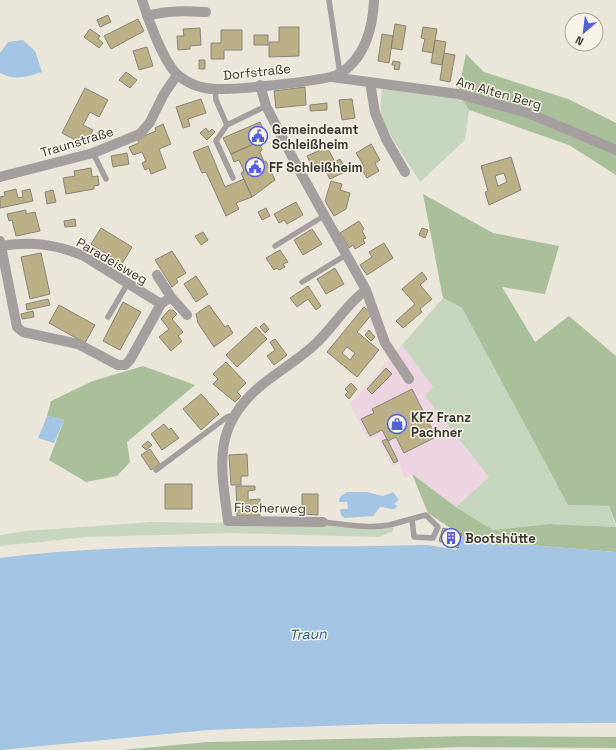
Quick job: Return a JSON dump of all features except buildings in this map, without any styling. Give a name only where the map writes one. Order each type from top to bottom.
[{"type":"street","points":[[142,0],[147,16],[163,52],[177,75]]},
{"type":"street","points":[[336,75],[352,63],[362,51],[370,32],[374,0]]},
{"type":"street","points":[[147,16],[160,12],[206,12]]},
{"type":"street","name":"Dorfstraße","points":[[177,75],[189,83],[215,89],[336,75]]},
{"type":"street","name":"Traunstraße","points":[[0,177],[93,154],[140,134],[150,122],[164,94],[177,75]]},
{"type":"street","name":"Am Alten Berg","points":[[336,75],[370,82],[458,94],[528,113],[616,150]]},
{"type":"street","points":[[370,82],[375,113],[386,139],[405,172]]},
{"type":"street","points":[[260,85],[266,106],[324,216],[366,290],[385,343],[409,380]]},
{"type":"street","name":"Paradeisweg","points":[[161,304],[84,256],[60,248],[28,242],[0,244],[17,327],[23,332],[78,344],[118,365],[125,366],[130,360],[161,304],[171,297]]},
{"type":"street","name":"Paradeisweg","points":[[157,275],[171,297],[187,315]]},
{"type":"street","name":"Fischerweg","points":[[323,522],[228,521],[222,454],[226,431],[234,415],[257,389],[320,341],[355,299],[366,290]]},
{"type":"lane","points":[[329,0],[336,75]]},
{"type":"lane","points":[[215,89],[216,100],[227,126]]},
{"type":"lane","points":[[233,178],[216,141],[227,126],[266,106]]},
{"type":"lane","points":[[93,154],[106,179]]},
{"type":"lane","points":[[275,246],[324,216]]},
{"type":"lane","points":[[302,282],[346,255]]},
{"type":"lane","points":[[108,318],[128,284]]},
{"type":"lane","name":"Fischerweg","points":[[156,470],[227,417],[234,415]]},
{"type":"lane","points":[[323,522],[364,526],[388,525],[426,515],[438,527],[433,538],[414,538],[412,519]]},
{"type":"shaded area","points":[[402,345],[433,387],[425,396],[489,477],[456,507],[412,474],[405,478],[399,464],[392,466],[377,436],[367,439],[350,404]]},
{"type":"green space","points":[[466,54],[484,72],[568,99],[616,123],[616,175],[569,145],[469,110],[458,93]]},
{"type":"green space","points":[[382,82],[458,93],[469,110],[465,140],[420,182],[380,119]]},
{"type":"green space","points":[[423,194],[493,233],[559,246],[545,294],[502,287],[535,342],[569,316],[616,356],[616,524],[609,506],[568,505],[462,308],[443,298]]},
{"type":"green space","points":[[443,298],[462,308],[568,505],[609,506],[616,527],[549,524],[493,530],[456,507],[489,477],[425,396],[433,387],[402,345]]},
{"type":"green space","points":[[143,366],[195,385],[127,442],[130,462],[117,476],[86,482],[49,460],[64,420],[47,416],[51,401],[93,381]]},
{"type":"green space","points":[[412,474],[456,507],[493,530],[549,524],[616,527],[616,552],[528,545],[493,545],[462,536],[428,513]]},
{"type":"green space","points":[[151,522],[393,526],[393,531],[379,537],[231,533],[87,537],[0,546],[0,535],[27,531]]},
{"type":"green space","points":[[467,736],[616,737],[616,748],[458,747],[384,750],[122,750],[208,742]]},
{"type":"water","points":[[23,40],[35,51],[42,72],[26,77],[16,78],[0,73],[0,53],[8,42]]},
{"type":"water","points":[[47,416],[64,420],[54,443],[38,438]]},
{"type":"water","points":[[347,492],[367,492],[383,496],[393,492],[399,500],[394,504],[398,506],[392,509],[380,507],[373,516],[345,518],[341,515],[340,509],[348,509],[347,502],[339,502],[340,497]]},
{"type":"water","name":"Traun","points":[[462,536],[493,545],[528,545],[616,552],[616,723],[381,724],[208,730],[0,750],[0,558],[53,552],[214,546],[428,545],[457,550]]},
{"type":"place","name":"Gemeindeamt Schleißheim","points":[[258,136]]},
{"type":"place","name":"FF Schleißheim","points":[[255,167]]},
{"type":"place","name":"KFZ Franz Pachner","points":[[397,424]]},
{"type":"place","name":"Bootshütte","points":[[451,538]]}]
